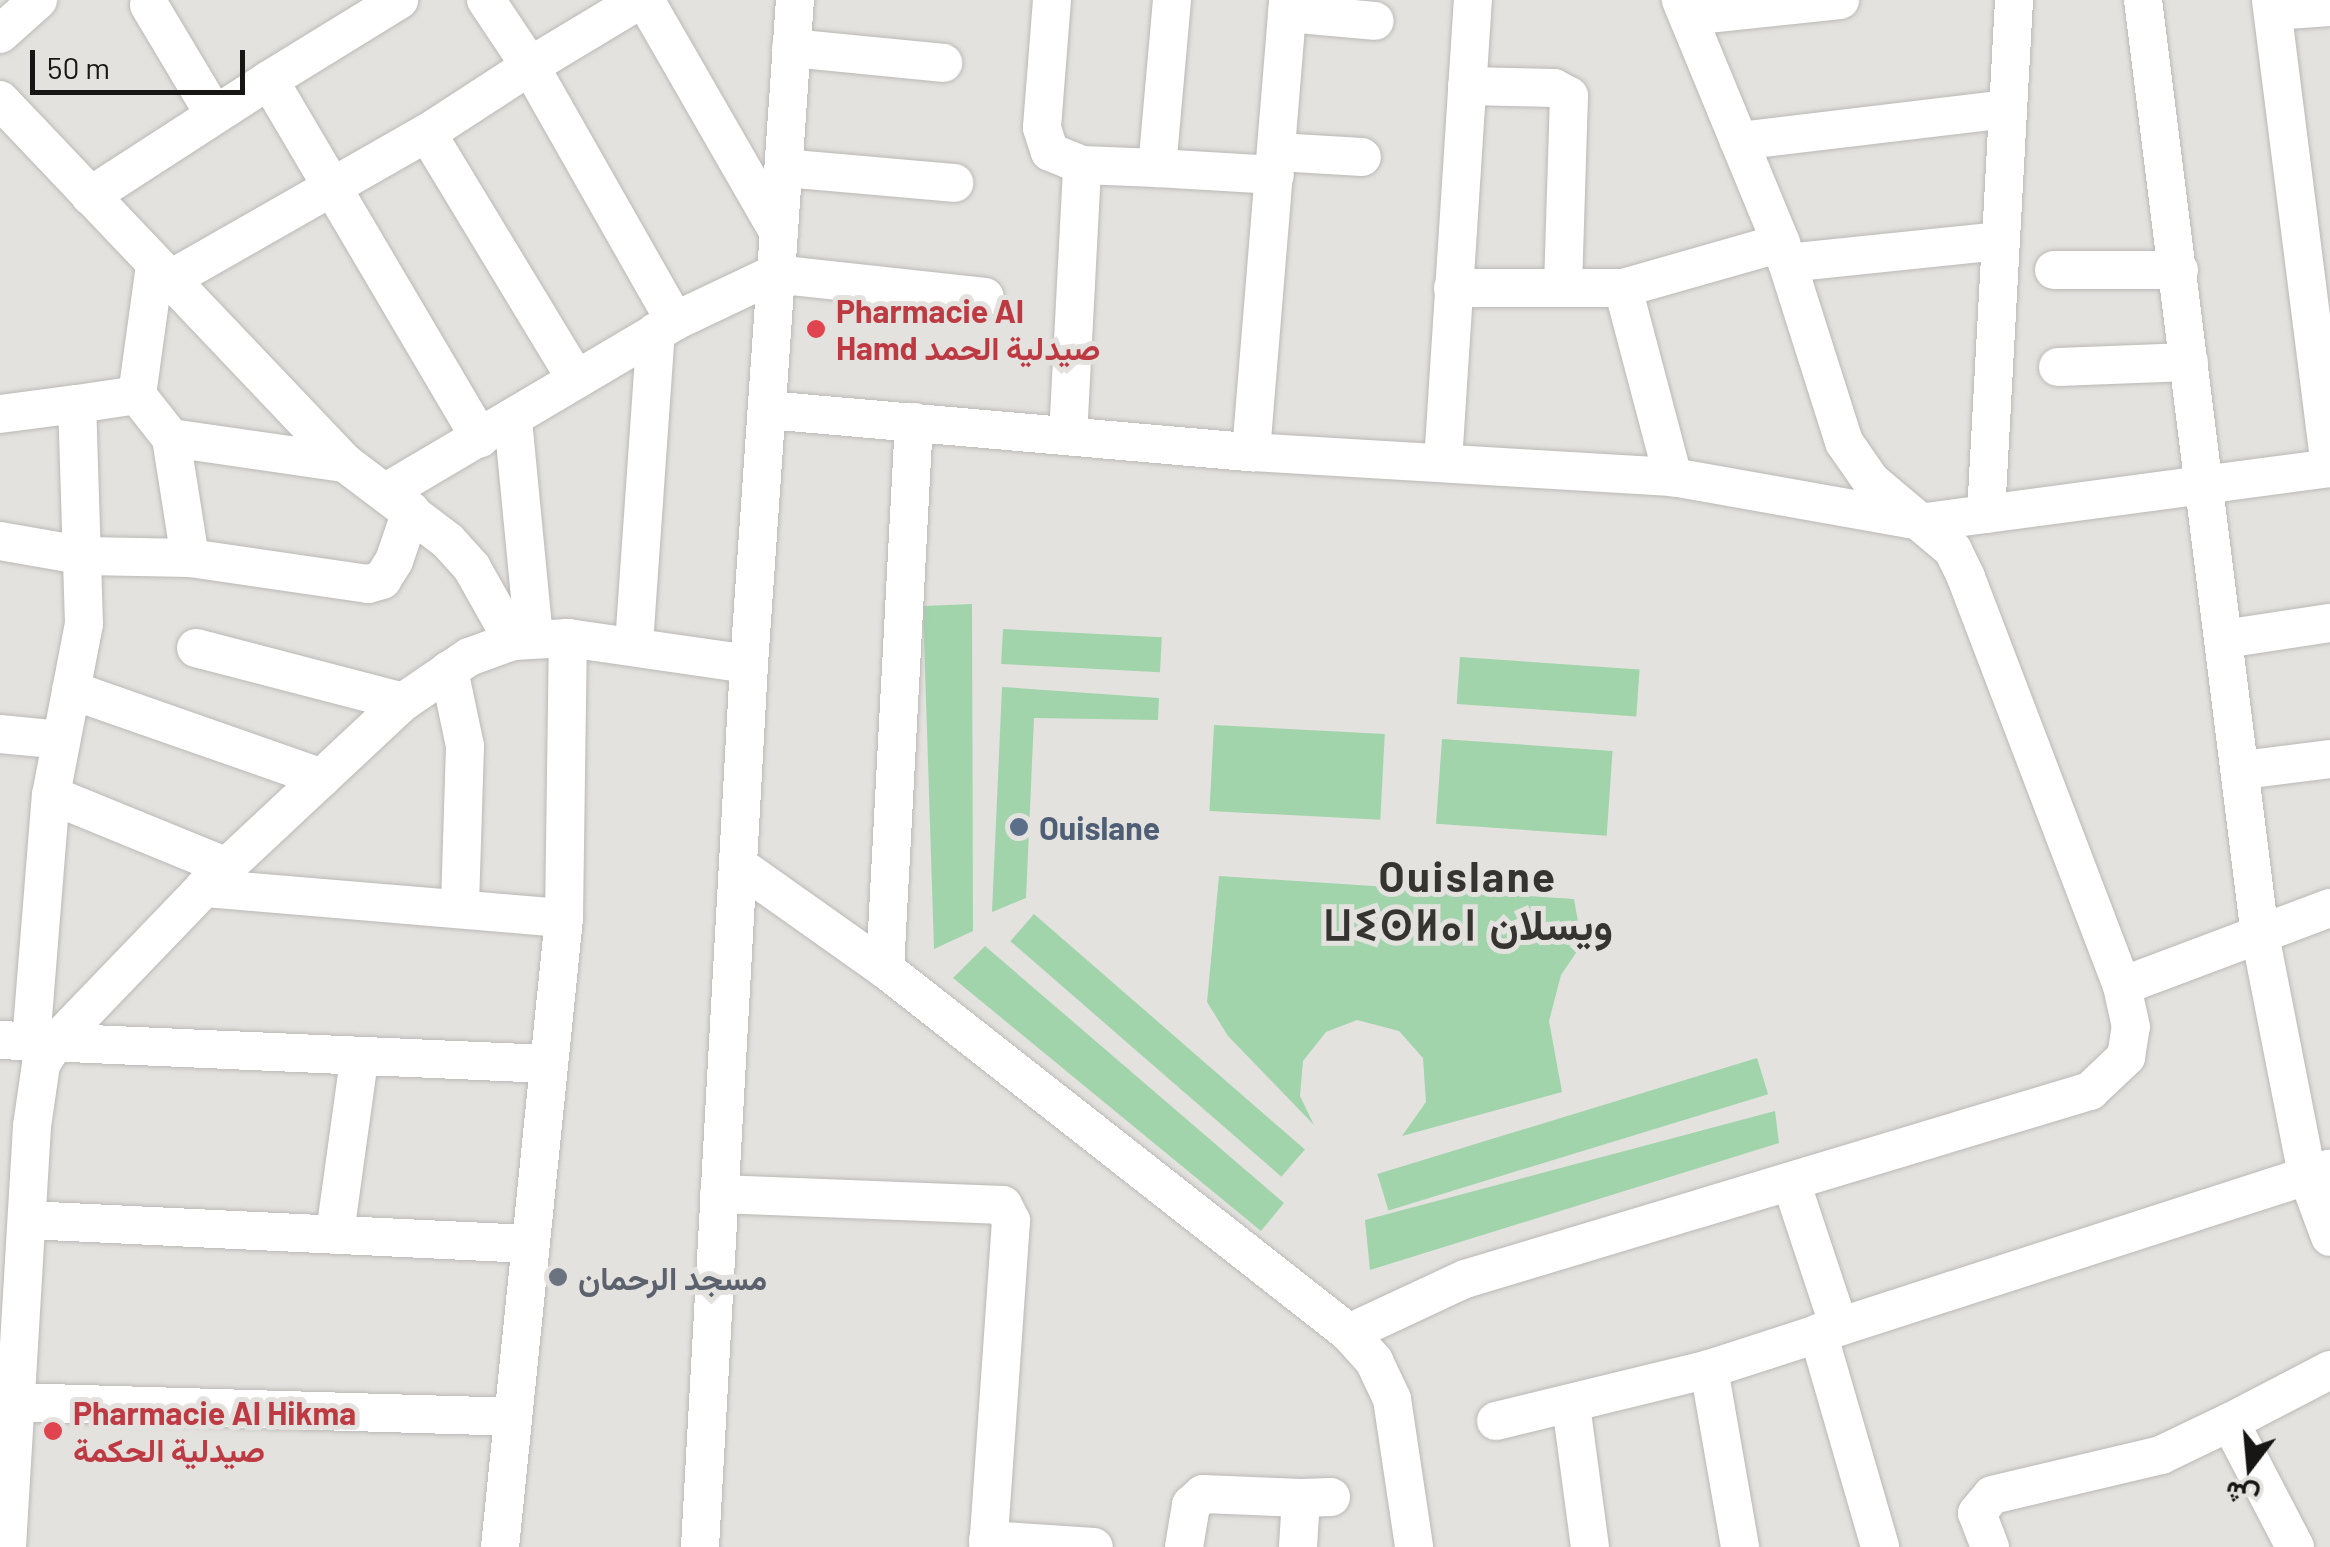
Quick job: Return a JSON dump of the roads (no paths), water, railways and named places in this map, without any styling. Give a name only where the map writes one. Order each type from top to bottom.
[{"type":"street","points":[[0,34],[38,0]]},
{"type":"street","points":[[90,196],[398,0]]},
{"type":"street","points":[[486,0],[530,66],[666,326],[634,644]]},
{"type":"street","points":[[162,272],[328,189],[643,0],[778,233]]},
{"type":"street","points":[[700,1547],[749,664],[795,0]]},
{"type":"street","points":[[1052,0],[1044,141],[1060,160],[1082,165],[1157,168],[1362,157]]},
{"type":"street","points":[[1157,168],[1172,0]]},
{"type":"street","points":[[1443,462],[1473,0]]},
{"type":"street","points":[[1349,1333],[1465,1279],[1792,1186],[2090,1091],[2112,1077],[2126,1057],[2131,1027],[2122,986],[1966,577],[1953,550],[1926,522],[1871,481],[1844,442],[1784,253],[1684,8],[1840,0]]},
{"type":"street","points":[[1986,514],[2014,0]]},
{"type":"street","points":[[2143,0],[2243,770],[2260,936],[2318,1172],[2330,1237]]},
{"type":"street","points":[[149,5],[214,114]]},
{"type":"street","points":[[767,410],[1251,452],[1673,477],[1926,522],[2330,468],[2322,333],[2272,6],[2330,6]]},
{"type":"street","points":[[1251,452],[1287,7],[1375,21]]},
{"type":"street","points":[[791,48],[944,63]]},
{"type":"street","points":[[269,80],[328,189],[496,429],[538,639],[564,918],[500,1547]]},
{"type":"street","points":[[1467,86],[1554,88],[1569,96],[1563,288]]},
{"type":"street","points":[[0,100],[344,463],[400,501],[472,568],[538,639]]},
{"type":"street","points":[[1739,142],[2008,109]]},
{"type":"street","points":[[427,133],[576,378]]},
{"type":"street","points":[[1068,436],[1082,165]]},
{"type":"street","points":[[784,168],[954,183]]},
{"type":"street","points":[[1453,288],[1623,288],[1784,253],[2001,241]]},
{"type":"street","points":[[2054,270],[2178,270]]},
{"type":"street","points":[[162,272],[137,394],[171,438],[190,558]]},
{"type":"street","points":[[0,541],[86,556],[190,558],[368,584],[382,580],[394,562],[400,501],[496,429],[576,378],[666,326],[774,274],[985,297]]},
{"type":"street","points":[[1623,288],[1673,477]]},
{"type":"street","points":[[2058,367],[2190,362]]},
{"type":"street","points":[[0,414],[137,394]]},
{"type":"street","points":[[7,1547],[6,1476],[17,1232],[40,1064],[28,1042],[51,796],[84,624],[86,556],[77,404]]},
{"type":"street","points":[[886,969],[914,422]]},
{"type":"street","points":[[171,438],[344,463]]},
{"type":"street","points":[[2224,639],[2330,622]]},
{"type":"street","points":[[28,1042],[215,878],[403,702],[450,670],[538,639],[634,644],[749,664]]},
{"type":"street","points":[[196,648],[403,702]]},
{"type":"street","points":[[450,670],[465,746],[460,909]]},
{"type":"street","points":[[70,690],[322,778]]},
{"type":"street","points":[[0,734],[62,740]]},
{"type":"street","points":[[2243,770],[2330,759]]},
{"type":"street","points":[[51,796],[215,878],[564,918]]},
{"type":"street","points":[[738,865],[886,969],[1349,1333],[1374,1362],[1392,1399],[1414,1547]]},
{"type":"street","points":[[2122,986],[2330,908]]},
{"type":"street","points":[[28,1042],[360,1060],[547,1064]]},
{"type":"street","points":[[335,1233],[360,1060]]},
{"type":"street","points":[[1496,1420],[1572,1405],[1708,1369],[2318,1172]]},
{"type":"street","points":[[1792,1186],[1880,1547]]},
{"type":"street","points":[[719,1194],[1004,1205],[1011,1221],[988,1543],[1094,1547]]},
{"type":"street","points":[[17,1232],[335,1233],[528,1244]]},
{"type":"street","points":[[1708,1369],[1740,1547]]},
{"type":"street","points":[[1990,1547],[1978,1513],[1992,1495],[2161,1456],[2330,1370]]},
{"type":"street","points":[[10,1388],[511,1417]]},
{"type":"street","points":[[1572,1405],[1590,1547]]},
{"type":"street","points":[[2230,1422],[2295,1547]]},
{"type":"street","points":[[1184,1547],[1190,1505],[1203,1494],[1316,1498],[1298,1547]]},
{"type":"place","name":"Pharmacie Al Hamd صيدلية الحمد","points":[[816,329]]},
{"type":"place","name":"Ouislane","points":[[1019,827]]},
{"type":"place","name":"مسجد الرحمان","points":[[558,1277]]},
{"type":"place","name":"Pharmacie Al Hikma صيدلية الحكمة","points":[[53,1431]]},
{"type":"district","name":"Ouislane ⵡⵉⵙⵍⴰⵏ ويسلان","points":[[1468,899]]}]
